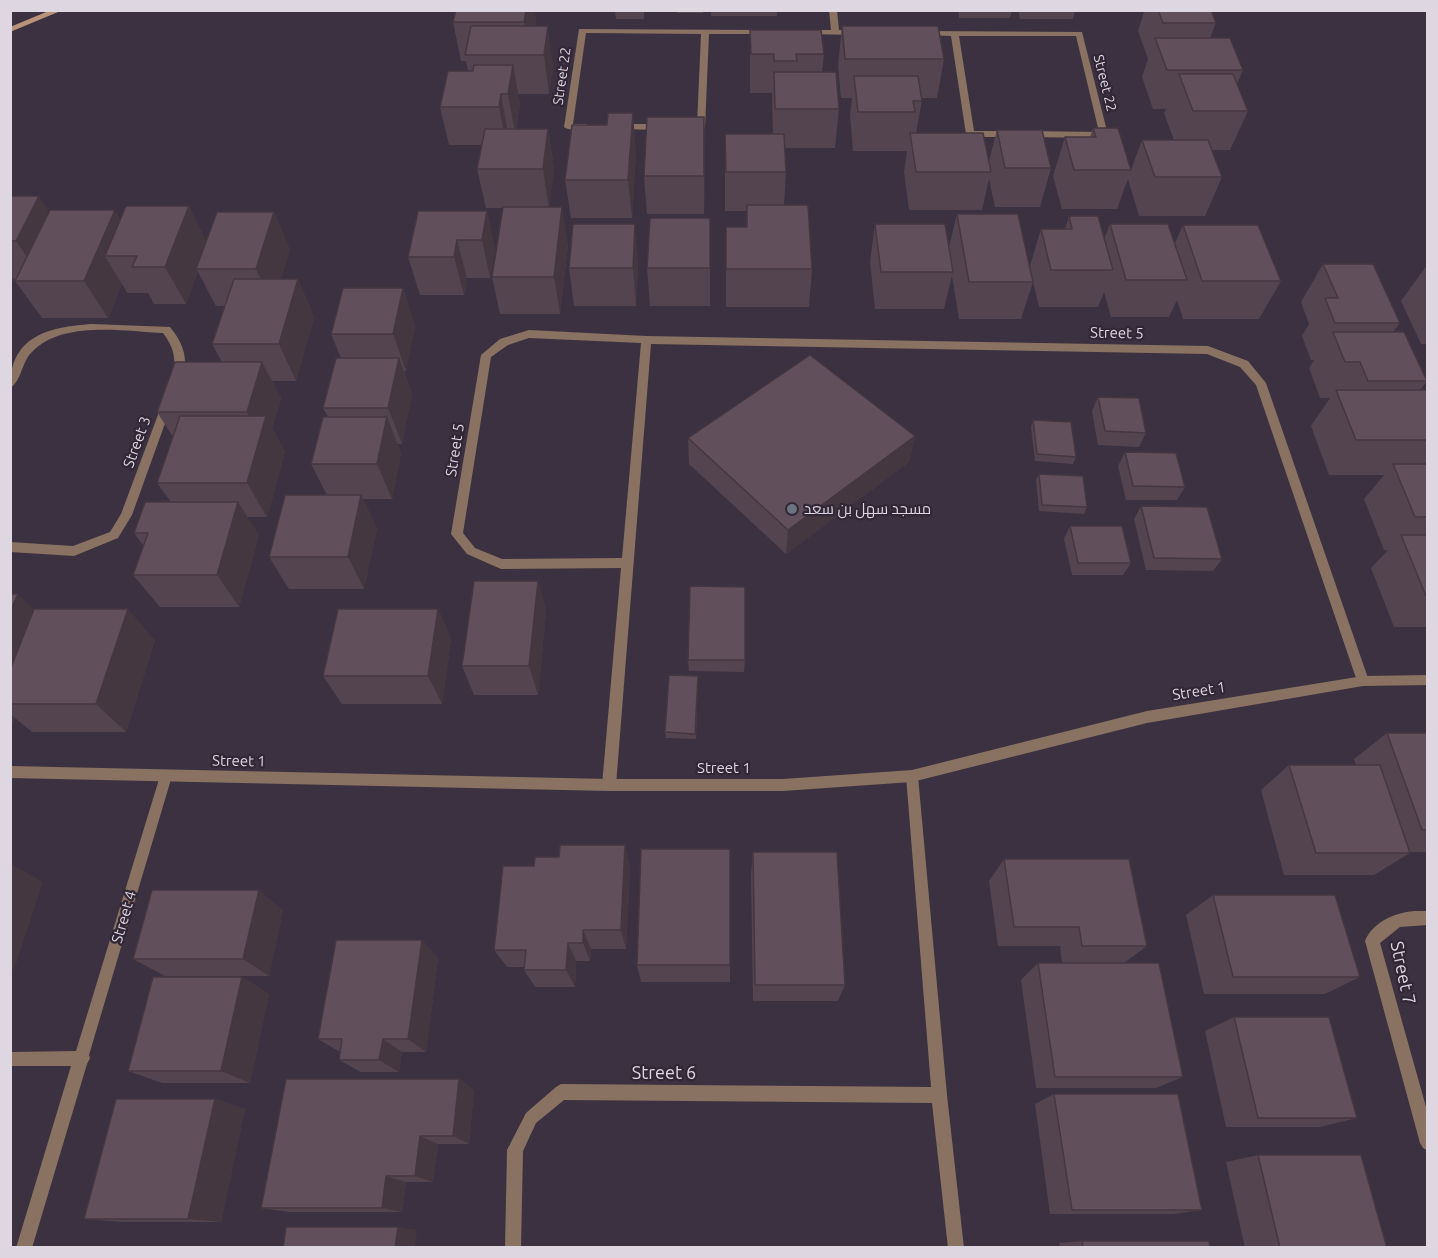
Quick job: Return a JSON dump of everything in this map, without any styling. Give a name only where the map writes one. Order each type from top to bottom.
[{"type":"main road","points":[[10,30],[59,10]]},
{"type":"street","points":[[833,10],[835,33]]},
{"type":"street","name":"Street 22","points":[[601,127],[568,127],[582,31],[776,32]]},
{"type":"street","points":[[690,128],[701,128],[705,32]]},
{"type":"street","points":[[799,32],[868,33]]},
{"type":"street","name":"Street 22","points":[[911,33],[955,33],[1079,34],[1104,135],[970,134],[955,33]]},
{"type":"street","points":[[612,127],[668,128]]},
{"type":"street","name":"Street 3","points":[[10,384],[26,350],[33,343],[40,337],[69,328],[166,330],[177,343],[182,364],[126,514],[114,536],[74,551],[10,547]]},
{"type":"street","name":"Street 5","points":[[628,563],[501,564],[471,551],[457,534],[486,355],[504,342],[529,334],[646,340],[1208,350],[1244,364],[1261,383],[1363,681]]},
{"type":"street","points":[[609,785],[646,340]]},
{"type":"street","name":"Street 1","points":[[10,772],[609,785],[783,785],[912,776],[1147,717],[1363,681],[1428,680]]},
{"type":"street","name":"Street 4","points":[[24,1248],[166,776]]},
{"type":"street","points":[[912,776],[939,1095],[956,1248]]},
{"type":"street","name":"Street 7","points":[[1428,918],[1406,916],[1386,926],[1372,941],[1428,1143]]},
{"type":"street","points":[[10,1059],[83,1058]]},
{"type":"street","name":"Street 6","points":[[513,1248],[515,1150],[531,1118],[561,1092],[939,1095]]},
{"type":"building","points":[[456,10],[526,10],[524,22],[453,22]]},
{"type":"building","points":[[1158,10],[1211,10],[1216,23],[1163,23]]},
{"type":"building","points":[[471,26],[548,26],[544,55],[465,55]]},
{"type":"building","points":[[842,26],[938,26],[944,59],[845,59]]},
{"type":"building","points":[[750,30],[821,30],[824,54],[796,54],[797,61],[774,61],[774,54],[751,54]]},
{"type":"building","points":[[1155,38],[1230,38],[1243,70],[1167,70]]},
{"type":"building","points":[[474,65],[513,65],[508,94],[501,94],[499,107],[440,107],[448,71],[473,71]]},
{"type":"building","points":[[774,72],[836,72],[839,109],[775,109]]},
{"type":"building","points":[[1179,74],[1233,74],[1248,111],[1193,111]]},
{"type":"building","points":[[854,76],[918,76],[922,101],[913,101],[915,112],[858,112]]},
{"type":"building","points":[[608,113],[633,113],[628,180],[565,180],[572,125],[607,125]]},
{"type":"building","points":[[647,117],[704,117],[704,176],[644,176]]},
{"type":"building","points":[[1093,128],[1118,128],[1131,170],[1074,170],[1065,137],[1096,137]]},
{"type":"building","points":[[485,129],[548,129],[543,169],[477,169]]},
{"type":"building","points":[[997,130],[1042,130],[1051,168],[1005,168]]},
{"type":"building","points":[[910,133],[983,133],[991,172],[916,172]]},
{"type":"building","points":[[725,134],[784,134],[786,172],[726,172]]},
{"type":"building","points":[[1142,140],[1208,140],[1222,177],[1155,177]]},
{"type":"building","points":[[10,196],[39,196],[16,241],[10,241]]},
{"type":"building","points":[[747,205],[808,205],[812,269],[726,269],[726,227],[747,227]]},
{"type":"building","points":[[126,206],[189,206],[165,267],[132,267],[137,256],[105,256]]},
{"type":"building","points":[[503,207],[562,207],[554,277],[492,277]]},
{"type":"building","points":[[50,210],[115,210],[84,281],[15,281]]},
{"type":"building","points":[[418,211],[487,211],[482,240],[457,240],[454,257],[408,257]]},
{"type":"building","points":[[217,212],[274,212],[256,269],[196,269]]},
{"type":"building","points":[[957,214],[1018,214],[1033,282],[969,282]]},
{"type":"building","points":[[1069,216],[1098,216],[1113,270],[1051,270],[1041,229],[1072,229]]},
{"type":"building","points":[[650,218],[710,218],[710,268],[647,268]]},
{"type":"building","points":[[573,224],[635,224],[633,268],[569,268]]},
{"type":"building","points":[[875,224],[945,224],[953,272],[881,272]]},
{"type":"building","points":[[1110,224],[1168,224],[1187,280],[1126,280]]},
{"type":"building","points":[[1183,225],[1258,225],[1281,281],[1202,281]]},
{"type":"building","points":[[1323,264],[1373,264],[1400,323],[1335,323],[1325,298],[1338,298]]},
{"type":"building","points":[[234,279],[298,279],[279,344],[212,344]]},
{"type":"building","points":[[343,288],[403,288],[393,334],[331,334]]},
{"type":"building","points":[[1333,332],[1404,332],[1427,381],[1368,381],[1360,362],[1345,362]]},
{"type":"building","name":"مسجد سهل بن سعد","points":[[810,355],[915,436],[788,530],[688,438]]},
{"type":"building","points":[[336,358],[399,358],[388,408],[323,408]]},
{"type":"building","points":[[175,362],[262,362],[247,412],[157,412]]},
{"type":"building","points":[[1336,390],[1428,390],[1428,440],[1356,440]]},
{"type":"building","points":[[1098,397],[1139,398],[1146,433],[1105,431]]},
{"type":"building","points":[[180,416],[266,416],[247,483],[157,483]]},
{"type":"building","points":[[323,417],[387,417],[377,464],[311,464]]},
{"type":"building","points":[[1033,420],[1071,422],[1076,457],[1037,454]]},
{"type":"building","points":[[1125,452],[1176,453],[1185,487],[1133,486]]},
{"type":"building","points":[[1393,464],[1428,464],[1428,517],[1415,517]]},
{"type":"building","points":[[1039,474],[1083,476],[1087,507],[1042,505]]},
{"type":"building","points":[[285,495],[361,495],[348,557],[269,557]]},
{"type":"building","points":[[145,502],[238,502],[217,575],[133,575],[148,533],[134,533]]},
{"type":"building","points":[[1141,506],[1207,507],[1222,559],[1154,558]]},
{"type":"building","points":[[1070,526],[1122,526],[1131,563],[1078,563]]},
{"type":"building","points":[[1401,535],[1428,535],[1428,596],[1426,596]]},
{"type":"building","points":[[474,581],[538,581],[529,666],[462,666]]},
{"type":"building","points":[[690,586],[745,587],[745,660],[688,660]]},
{"type":"building","points":[[10,594],[18,594],[10,612]]},
{"type":"building","points":[[34,609],[128,609],[96,704],[10,704],[10,670]]},
{"type":"building","points":[[338,609],[438,609],[428,676],[323,676]]},
{"type":"building","points":[[669,675],[698,676],[695,734],[665,732]]},
{"type":"building","points":[[1387,733],[1428,733],[1428,830],[1422,830]]},
{"type":"building","points":[[1289,765],[1380,765],[1410,853],[1316,853]]},
{"type":"building","points":[[560,845],[625,845],[621,930],[583,930],[583,943],[568,943],[566,970],[524,970],[526,950],[494,950],[503,866],[534,866],[535,857],[559,857]]},
{"type":"building","points":[[641,849],[730,849],[730,965],[637,965]]},
{"type":"building","points":[[753,852],[837,852],[845,985],[755,985]]},
{"type":"building","points":[[1004,859],[1129,859],[1147,946],[1082,946],[1079,927],[1014,927]]},
{"type":"building","points":[[152,890],[259,890],[243,959],[133,959]]},
{"type":"building","points":[[1213,895],[1335,895],[1360,977],[1233,977]]},
{"type":"building","points":[[336,940],[422,940],[408,1039],[383,1039],[379,1060],[339,1060],[342,1039],[318,1039]]},
{"type":"building","points":[[1038,963],[1159,963],[1183,1077],[1055,1077]]},
{"type":"building","points":[[153,977],[242,977],[221,1071],[128,1071]]},
{"type":"building","points":[[1234,1017],[1329,1017],[1357,1118],[1258,1118]]},
{"type":"building","points":[[286,1079],[459,1079],[453,1136],[420,1136],[415,1176],[386,1176],[382,1208],[261,1208]]},
{"type":"building","points":[[1054,1094],[1178,1094],[1202,1210],[1072,1210]]},
{"type":"building","points":[[116,1099],[215,1099],[188,1219],[84,1219]]},
{"type":"building","points":[[1258,1155],[1361,1155],[1387,1248],[1280,1248]]},
{"type":"building","points":[[286,1227],[398,1227],[395,1248],[283,1248]]},
{"type":"building","points":[[1082,1241],[1209,1241],[1210,1248],[1083,1248]]},
{"type":"place","name":"مسجد سهل بن سعد","points":[[792,509]]}]
